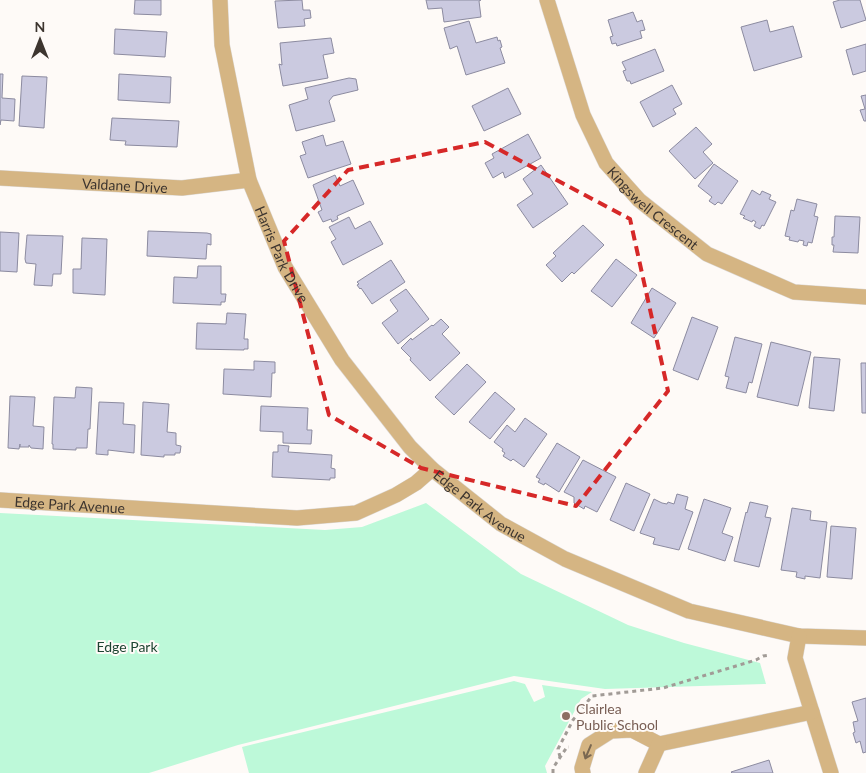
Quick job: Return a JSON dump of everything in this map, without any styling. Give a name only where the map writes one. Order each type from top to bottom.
[{"type":"street","name":"Harris Park Drive","points":[[220,0],[222,45],[249,180],[285,268],[342,360],[410,447],[432,469]]},
{"type":"street","name":"Kingswell Crescent","points":[[547,0],[583,115],[606,163],[639,200],[707,254],[794,292],[866,297]]},
{"type":"street","name":"Valdane Drive","points":[[0,178],[182,188],[249,180]]},
{"type":"street","name":"Edge Park Avenue","points":[[0,500],[297,518],[356,513],[396,495],[416,483],[432,469],[501,524],[565,560],[689,611],[799,636],[866,638]]},
{"type":"street","points":[[799,636],[795,658],[831,773]]},
{"type":"street","points":[[583,773],[582,768],[589,746],[611,731],[632,730],[659,744],[812,712]]},
{"type":"street","points":[[646,773],[659,744]]},
{"type":"path","points":[[560,757],[558,749],[573,720],[592,696],[663,688],[770,655]]},
{"type":"highlighted area","points":[[485,142],[630,219],[668,391],[576,506],[421,468],[329,415],[284,241],[348,170]]},
{"type":"green space","name":"Edge Park","points":[[426,503],[521,574],[628,625],[684,643],[760,663],[766,684],[605,689],[514,676],[238,745],[149,773],[0,773],[0,513],[325,530],[362,527]]},
{"type":"green space","points":[[514,681],[525,684],[534,702],[545,697],[542,685],[592,692],[581,699],[545,766],[547,773],[249,773],[242,747]]},
{"type":"building","points":[[135,0],[161,0],[161,15],[134,14]]},
{"type":"building","points":[[302,0],[303,10],[310,10],[311,18],[304,19],[305,26],[278,28],[275,1]]},
{"type":"building","points":[[426,0],[481,0],[479,1],[481,17],[444,22],[442,8],[428,9]]},
{"type":"building","points":[[860,0],[866,20],[841,28],[833,2]]},
{"type":"building","points":[[633,12],[637,22],[642,20],[645,30],[640,31],[642,38],[617,46],[616,43],[612,44],[610,37],[613,36],[608,20]]},
{"type":"building","points":[[767,20],[770,32],[793,26],[802,57],[754,71],[741,27]]},
{"type":"building","points":[[469,21],[476,43],[497,37],[498,41],[500,40],[502,47],[500,48],[505,63],[466,75],[457,46],[450,49],[444,28]]},
{"type":"building","points":[[115,29],[167,32],[165,57],[114,54]]},
{"type":"building","points":[[331,38],[334,53],[323,55],[328,78],[283,86],[279,64],[282,65],[280,43]]},
{"type":"building","points":[[866,44],[866,71],[853,75],[846,50]]},
{"type":"building","points":[[655,49],[664,71],[631,84],[630,81],[627,81],[623,71],[626,70],[622,62]]},
{"type":"building","points":[[0,74],[3,74],[2,98],[15,99],[14,121],[1,120],[0,125]]},
{"type":"building","points":[[119,74],[171,77],[170,103],[118,100]]},
{"type":"building","points":[[22,76],[47,77],[44,128],[19,126]]},
{"type":"building","points":[[349,78],[356,79],[358,90],[333,96],[329,101],[335,121],[296,131],[289,105],[308,99],[305,88]]},
{"type":"building","points":[[672,85],[682,104],[673,109],[676,114],[653,127],[640,102]]},
{"type":"building","points":[[508,88],[521,114],[484,131],[472,106]]},
{"type":"building","points":[[866,95],[866,121],[864,121],[860,110],[865,109],[861,96]]},
{"type":"building","points":[[112,118],[179,121],[177,147],[125,145],[126,141],[110,140]]},
{"type":"building","points":[[696,127],[712,144],[703,152],[713,163],[695,179],[669,151]]},
{"type":"building","points":[[528,134],[541,158],[505,178],[503,172],[493,178],[485,163],[494,158],[492,154]]},
{"type":"building","points":[[323,135],[326,146],[343,141],[351,164],[308,178],[300,156],[306,154],[302,142]]},
{"type":"building","points":[[714,164],[738,181],[722,204],[718,202],[715,205],[709,201],[712,197],[698,186]]},
{"type":"building","points":[[541,165],[568,204],[533,228],[517,205],[533,194],[523,179]]},
{"type":"building","points":[[335,175],[340,186],[353,180],[364,204],[337,216],[338,219],[332,222],[331,219],[323,222],[318,212],[322,210],[313,185]]},
{"type":"building","points":[[752,190],[760,195],[762,191],[771,195],[769,199],[776,202],[764,226],[762,225],[760,229],[754,226],[756,222],[743,218],[745,216],[740,214]]},
{"type":"building","points":[[797,199],[817,204],[814,216],[818,217],[812,243],[808,242],[807,246],[803,245],[804,241],[789,240],[790,237],[785,236],[791,210],[794,211]]},
{"type":"building","points":[[835,216],[860,217],[858,253],[833,252],[832,237],[834,237]]},
{"type":"building","points":[[349,217],[355,229],[370,221],[383,244],[343,265],[331,242],[336,239],[329,227]]},
{"type":"building","points":[[583,225],[604,245],[574,274],[572,272],[562,282],[546,265],[556,256],[553,253]]},
{"type":"building","points":[[148,231],[207,233],[211,234],[211,245],[207,244],[206,259],[147,256]]},
{"type":"building","points":[[0,232],[19,233],[17,272],[0,271]]},
{"type":"building","points":[[27,235],[63,236],[61,274],[53,274],[52,286],[34,285],[36,264],[26,263],[25,259]]},
{"type":"building","points":[[82,238],[107,239],[105,295],[73,293],[73,269],[81,269]]},
{"type":"building","points":[[616,259],[637,275],[612,307],[591,291]]},
{"type":"building","points":[[391,260],[405,282],[372,304],[357,285],[359,284],[357,282]]},
{"type":"building","points":[[198,266],[221,266],[221,294],[226,294],[225,302],[221,302],[221,305],[173,303],[174,277],[197,278]]},
{"type":"building","points":[[652,288],[676,303],[654,338],[631,323]]},
{"type":"building","points":[[406,289],[429,319],[398,344],[382,323],[398,311],[390,300]]},
{"type":"building","points":[[227,313],[246,314],[244,339],[248,339],[248,349],[196,349],[197,323],[226,324]]},
{"type":"building","points":[[692,317],[718,327],[698,380],[673,370]]},
{"type":"building","points":[[441,319],[449,327],[442,334],[460,353],[430,381],[401,348],[411,338],[412,340]]},
{"type":"building","points":[[735,337],[762,344],[752,383],[749,382],[746,393],[726,388],[729,377],[725,376]]},
{"type":"building","points":[[771,342],[811,352],[798,406],[757,397]]},
{"type":"building","points":[[814,357],[840,359],[834,411],[809,408]]},
{"type":"building","points":[[254,361],[275,362],[275,373],[272,373],[271,397],[223,394],[224,369],[254,370]]},
{"type":"building","points":[[861,363],[866,363],[866,413],[862,413]]},
{"type":"building","points":[[467,364],[486,382],[454,415],[435,397]]},
{"type":"building","points":[[76,387],[92,388],[87,448],[76,448],[76,450],[53,449],[54,397],[75,398]]},
{"type":"building","points":[[495,392],[515,409],[490,439],[469,422]]},
{"type":"building","points":[[10,396],[35,397],[33,426],[44,427],[43,449],[31,448],[29,445],[29,447],[20,447],[20,444],[19,449],[8,448]]},
{"type":"building","points":[[99,402],[124,403],[123,424],[135,425],[134,453],[108,450],[108,455],[96,454]]},
{"type":"building","points":[[143,402],[169,404],[167,432],[176,433],[176,445],[181,446],[180,453],[164,455],[164,457],[141,455]]},
{"type":"building","points":[[261,406],[308,408],[307,430],[312,430],[311,444],[283,443],[283,432],[260,431]]},
{"type":"building","points":[[525,418],[547,434],[524,467],[513,459],[511,461],[503,456],[505,453],[502,451],[503,449],[494,442],[507,425],[515,432]]},
{"type":"building","points":[[557,443],[580,457],[559,492],[545,483],[544,485],[538,482],[540,479],[536,477]]},
{"type":"building","points":[[278,445],[289,446],[288,452],[332,455],[331,468],[335,469],[335,478],[330,478],[330,480],[272,477],[273,452],[278,452]]},
{"type":"building","points":[[583,460],[616,477],[597,512],[585,506],[584,509],[574,503],[574,497],[564,492]]},
{"type":"building","points":[[626,483],[650,494],[634,531],[610,520]]},
{"type":"building","points":[[677,494],[688,497],[685,509],[693,512],[679,550],[653,544],[655,538],[640,533],[654,499],[662,503],[674,504]]},
{"type":"building","points":[[704,499],[731,508],[722,533],[733,537],[725,561],[688,549]]},
{"type":"building","points":[[750,502],[768,506],[765,517],[771,518],[759,567],[734,561]]},
{"type":"building","points":[[792,508],[811,511],[810,520],[827,522],[820,578],[805,576],[805,579],[796,577],[797,572],[781,570]]},
{"type":"building","points":[[831,526],[856,528],[852,579],[827,577]]},
{"type":"building","points":[[866,698],[866,752],[863,753],[860,741],[856,743],[853,733],[855,732],[853,722],[858,721],[852,702]]},
{"type":"building","points":[[769,760],[773,773],[731,772]]},
{"type":"place","name":"Clairlea Public School","points":[[566,716]]}]
